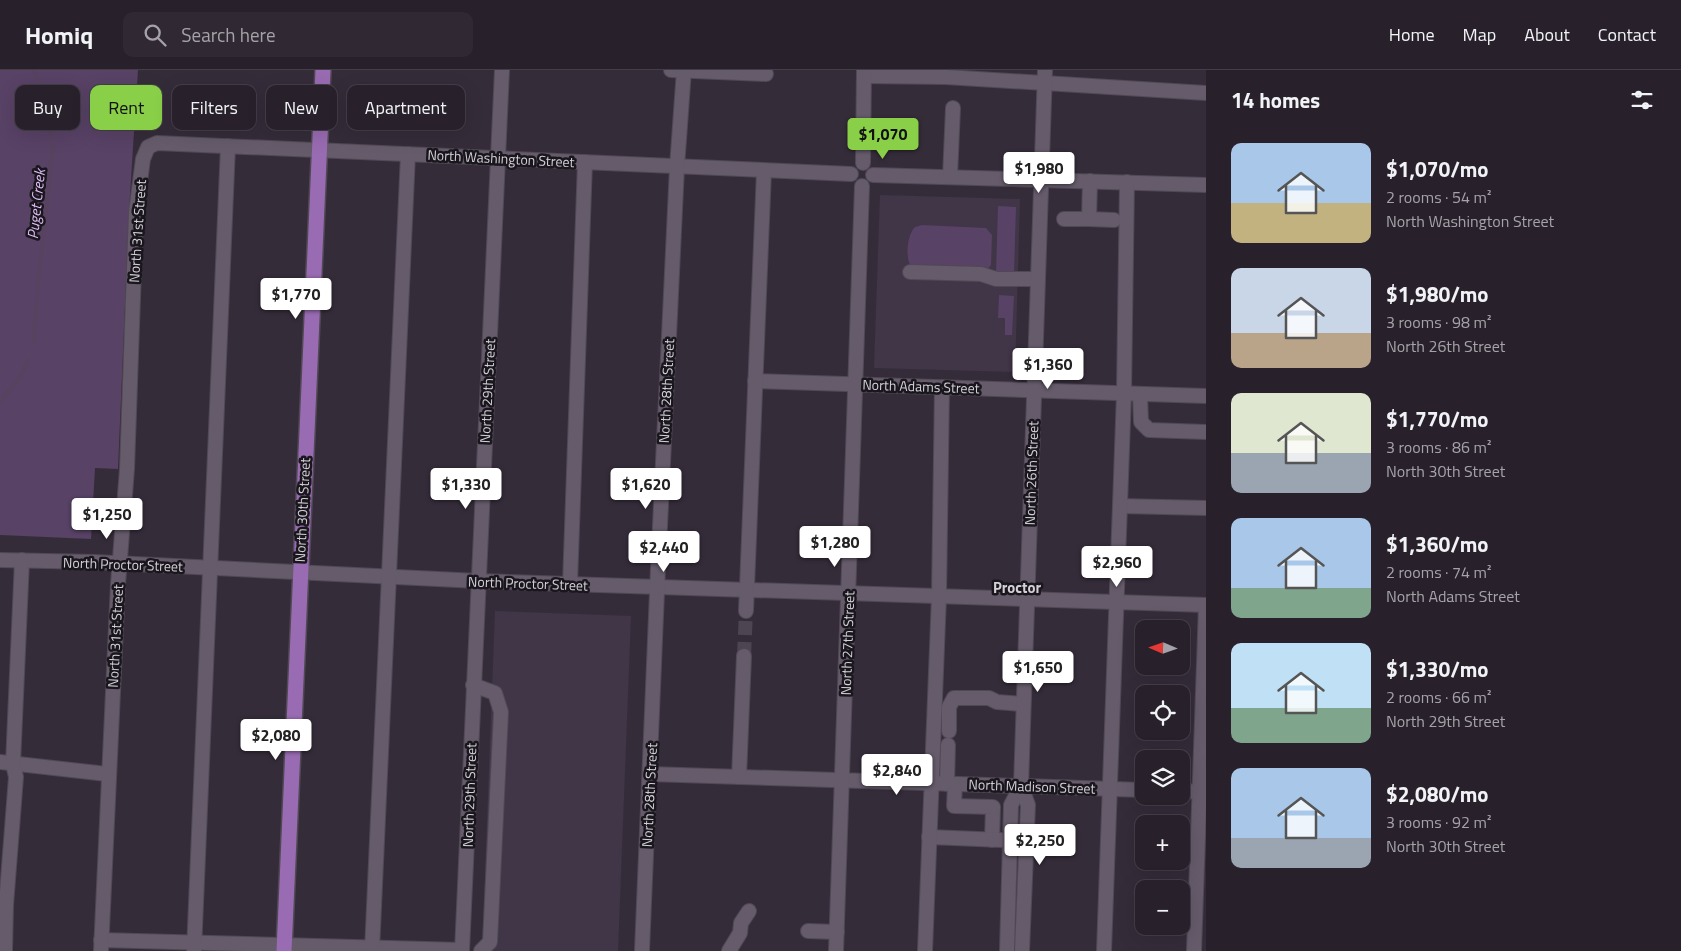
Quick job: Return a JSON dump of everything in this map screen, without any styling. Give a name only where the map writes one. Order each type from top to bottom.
[{"type":"main road","name":"North 30th Street","points":[[284,948],[299,572],[323,70]]},
{"type":"street","name":"North 29th Street","points":[[462,951],[502,70]]},
{"type":"street","points":[[671,70],[766,74]]},
{"type":"street","name":"North 28th Street","points":[[642,951],[677,167],[684,70]]},
{"type":"street","name":"North 26th Street","points":[[1022,951],[1028,805],[1021,786],[1023,704],[1044,70]]},
{"type":"street","points":[[863,164],[864,73],[1206,93]]},
{"type":"street","points":[[950,177],[953,108]]},
{"type":"street","name":"North Washington Street","points":[[152,144],[498,157],[850,174]]},
{"type":"street","name":"North 31st Street","points":[[101,945],[107,774],[119,564],[127,469],[136,212],[142,159],[152,144]]},
{"type":"street","points":[[194,947],[228,146]]},
{"type":"street","points":[[372,949],[408,154]]},
{"type":"street","points":[[570,584],[586,162]]},
{"type":"street","points":[[863,164],[869,166],[873,175],[870,183],[862,186],[853,182],[850,174],[855,166],[863,164]]},
{"type":"street","points":[[746,611],[764,171]]},
{"type":"street","points":[[873,175],[1206,185]]},
{"type":"street","points":[[1089,220],[1090,181]]},
{"type":"street","points":[[1104,951],[1124,393],[1126,182]]},
{"type":"street","name":"North 27th Street","points":[[836,951],[862,186]]},
{"type":"street","points":[[1064,219],[1114,220]]},
{"type":"street","points":[[910,272],[982,274],[996,280],[1037,279]]},
{"type":"street","name":"North Adams Street","points":[[756,381],[1206,396]]},
{"type":"street","points":[[925,951],[939,596],[942,387]]},
{"type":"street","points":[[1140,394],[1141,422],[1149,430],[1206,432]]},
{"type":"street","points":[[1120,506],[1206,508]]},
{"type":"street","name":"North Proctor Street","points":[[0,560],[478,581],[1206,605]]},
{"type":"street","points":[[5,951],[6,906],[16,777],[6,763],[22,560]]},
{"type":"street","points":[[1194,951],[1203,792],[1206,605]]},
{"type":"street","points":[[739,777],[744,656]]},
{"type":"street","points":[[473,685],[495,693],[500,712],[490,942],[481,951]]},
{"type":"street","points":[[949,731],[949,706],[954,698],[988,698],[998,702],[1023,704]]},
{"type":"street","points":[[948,745],[954,806],[993,807],[992,840]]},
{"type":"street","points":[[6,763],[107,774]]},
{"type":"street","name":"North Madison Street","points":[[650,774],[1135,790]]},
{"type":"street","name":"North 26th Street","points":[[1007,951],[1011,805],[1021,786]]},
{"type":"street","points":[[1190,791],[1203,792]]},
{"type":"street","points":[[929,837],[1010,840]]},
{"type":"street","points":[[729,951],[740,933],[741,923],[750,911]]},
{"type":"street","points":[[808,931],[837,932]]},
{"type":"street","points":[[101,945],[462,951]]},
{"type":"shaded area","points":[[0,70],[138,70],[137,85],[90,85],[90,130],[134,130],[118,469],[95,468],[91,539],[0,535]]},
{"type":"shaded area","points":[[880,195],[1020,199],[1015,372],[874,368]]},
{"type":"shaded area","points":[[998,206],[1016,207],[1014,273],[996,273]]},
{"type":"shaded area","points":[[922,225],[986,228],[992,235],[991,265],[988,269],[911,267],[908,258],[910,235],[915,227]]},
{"type":"shaded area","points":[[999,295],[1014,296],[1012,335],[1005,335],[1005,318],[998,318]]},
{"type":"shaded area","points":[[495,611],[631,616],[618,951],[482,951]]},
{"type":"waterway","name":"Puget Creek","points":[[34,70],[43,92],[53,145],[37,294],[34,343]]},
{"type":"waterway","name":"Puget Creek","points":[[0,402],[19,379],[28,361]]},
{"type":"tunnel","points":[[744,656],[746,611]]},
{"type":"district","name":"Proctor","points":[[1017,587]]}]
